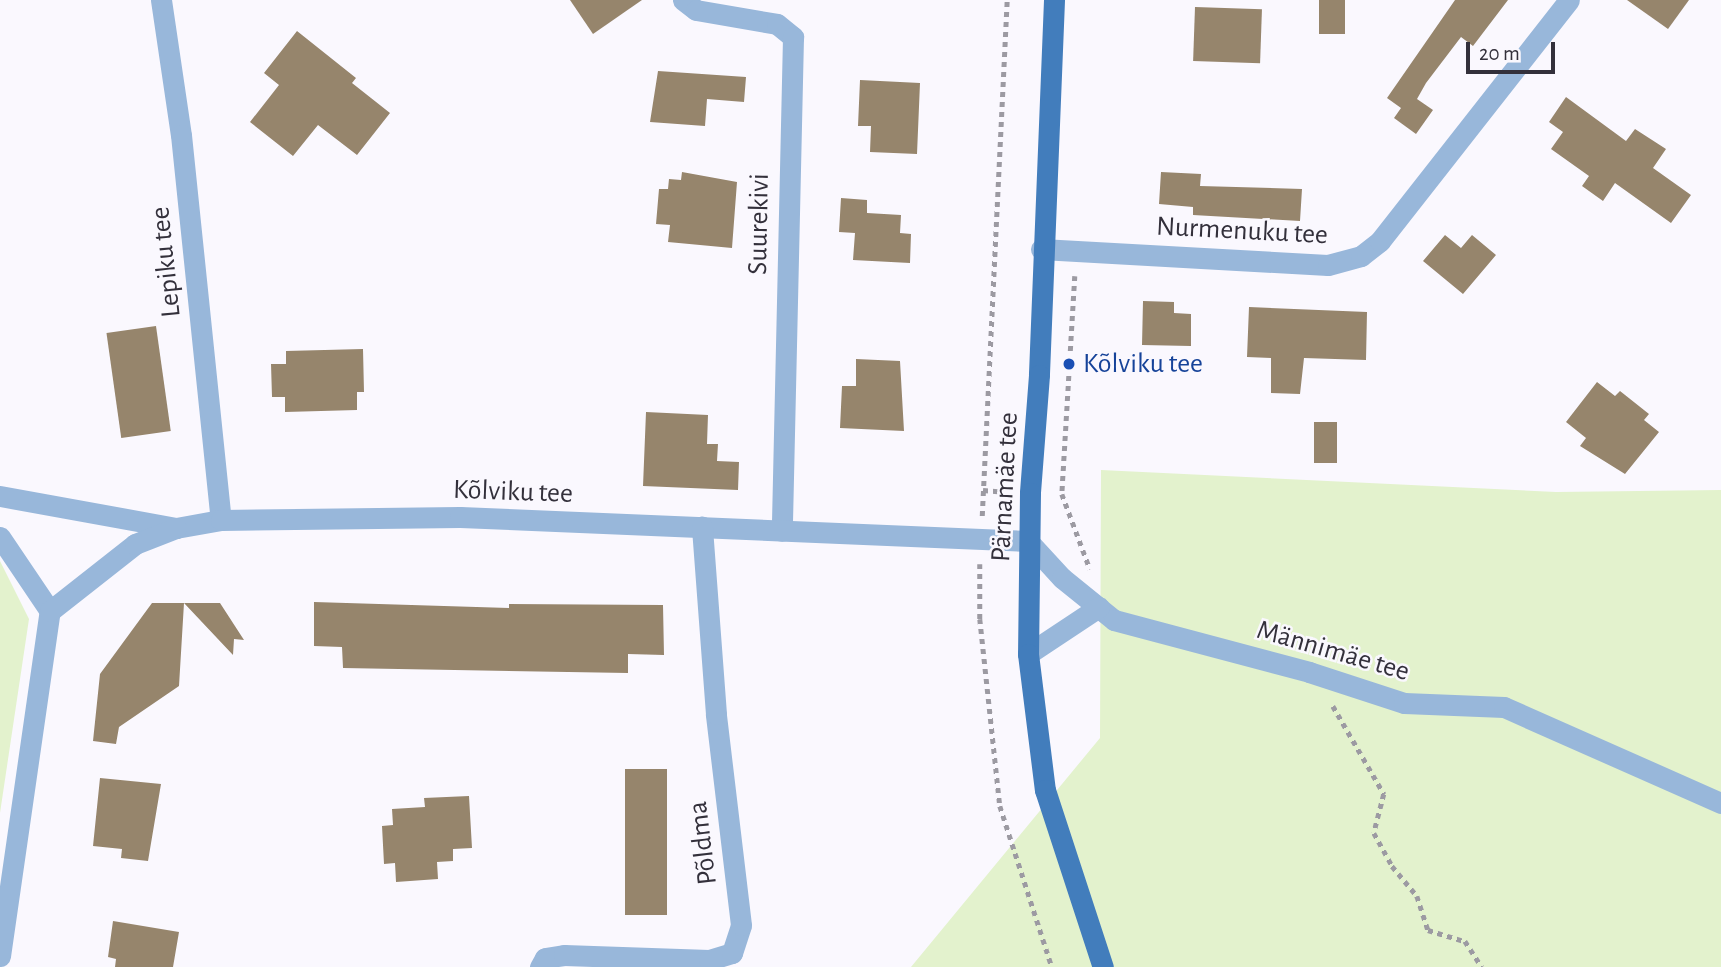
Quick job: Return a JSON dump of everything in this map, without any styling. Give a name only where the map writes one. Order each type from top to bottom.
[{"type":"main road","name":"Pärnamäe tee","points":[[1054,0],[1041,248],[1039,375],[1028,541],[1028,654],[1045,790],[1103,967]]},
{"type":"street","name":"Lepiku tee","points":[[161,0],[181,135],[221,520]]},
{"type":"street","name":"Suurekivi","points":[[682,0],[696,10],[778,24],[793,37],[782,531]]},
{"type":"street","name":"Nurmenuku tee","points":[[1041,248],[1328,265],[1361,256],[1380,242],[1569,0]]},
{"type":"street","name":"Kõlviku tee","points":[[0,496],[176,528],[221,520],[460,517],[1028,541]]},
{"type":"street","name":"Põldma","points":[[540,967],[545,958],[564,955],[709,960],[732,953],[741,925],[716,714],[702,527]]},
{"type":"street","points":[[50,611],[135,544],[176,528]]},
{"type":"street","points":[[0,537],[50,611],[0,956]]},
{"type":"street","name":"Männimäe tee","points":[[1028,541],[1114,620],[1308,672],[1404,703],[1504,707],[1721,803]]},
{"type":"street","points":[[1028,654],[1096,604]]},
{"type":"path","points":[[1007,0],[980,539],[981,619],[1000,806],[1052,967]]},
{"type":"path","points":[[1077,251],[1062,494],[1088,558],[1096,604]]},
{"type":"path","points":[[984,490],[1009,492]]},
{"type":"path","points":[[1328,695],[1384,794],[1374,833],[1392,866],[1417,896],[1428,930],[1465,941],[1482,967]]},
{"type":"green space","points":[[1101,470],[1556,492],[1721,490],[1721,967],[911,967],[1100,738]]},
{"type":"green space","points":[[0,561],[29,619],[0,813]]},
{"type":"building","points":[[570,0],[642,0],[593,34]]},
{"type":"building","points":[[1319,0],[1345,0],[1345,34],[1319,34]]},
{"type":"building","points":[[1455,0],[1508,0],[1473,46],[1461,37],[1426,83],[1417,99],[1433,110],[1416,134],[1394,118],[1401,108],[1387,98]]},
{"type":"building","points":[[1627,0],[1689,0],[1668,29]]},
{"type":"building","points":[[1195,7],[1262,9],[1260,63],[1193,61]]},
{"type":"building","points":[[297,31],[356,78],[352,83],[390,113],[357,155],[318,125],[293,156],[250,122],[279,85],[264,73]]},
{"type":"building","points":[[658,71],[746,77],[744,102],[707,99],[705,126],[650,122]]},
{"type":"building","points":[[860,80],[920,83],[917,154],[870,152],[871,126],[858,126]]},
{"type":"building","points":[[1566,97],[1626,141],[1635,129],[1666,149],[1653,168],[1691,195],[1671,223],[1615,183],[1603,201],[1582,186],[1589,176],[1551,149],[1563,132],[1549,122]]},
{"type":"building","points":[[682,172],[737,182],[732,248],[668,242],[670,225],[656,224],[659,189],[668,189],[669,179],[681,180]]},
{"type":"building","points":[[1161,172],[1201,174],[1200,186],[1302,189],[1300,221],[1193,215],[1193,207],[1159,204]]},
{"type":"building","points":[[841,198],[867,200],[867,213],[901,215],[900,233],[911,234],[910,263],[853,260],[855,233],[839,232]]},
{"type":"building","points":[[1445,235],[1461,248],[1472,235],[1496,255],[1463,294],[1423,261]]},
{"type":"building","points":[[1143,301],[1174,302],[1174,313],[1191,314],[1191,346],[1142,345]]},
{"type":"building","points":[[1249,307],[1367,312],[1366,360],[1304,358],[1300,394],[1271,393],[1271,358],[1247,357]]},
{"type":"building","points":[[156,326],[171,431],[121,438],[106,333]]},
{"type":"building","points":[[363,349],[364,392],[357,392],[357,410],[285,412],[285,397],[272,397],[271,364],[286,364],[286,351]]},
{"type":"building","points":[[856,359],[900,361],[904,431],[840,428],[842,386],[856,386]]},
{"type":"building","points":[[1597,382],[1615,396],[1620,391],[1649,414],[1644,420],[1659,432],[1625,474],[1580,446],[1586,438],[1566,422]]},
{"type":"building","points":[[646,412],[708,415],[707,444],[718,444],[717,461],[739,462],[738,490],[643,486]]},
{"type":"building","points":[[1314,422],[1337,422],[1337,463],[1314,463]]},
{"type":"building","points":[[314,602],[509,608],[509,604],[663,605],[664,655],[628,654],[628,673],[343,668],[342,647],[314,646]]},
{"type":"building","points":[[152,603],[184,603],[179,686],[119,727],[116,744],[93,741],[100,674]]},
{"type":"building","points":[[184,603],[220,603],[244,640],[234,639],[233,655]]},
{"type":"building","points":[[625,769],[667,769],[667,915],[625,915]]},
{"type":"building","points":[[100,778],[161,784],[148,861],[121,858],[122,849],[93,846]]},
{"type":"building","points":[[469,796],[472,848],[453,849],[453,861],[437,862],[438,879],[396,882],[395,863],[384,864],[382,826],[393,825],[392,809],[425,807],[424,798]]},
{"type":"building","points":[[113,921],[179,932],[173,967],[115,967],[116,959],[108,957]]},
{"type":"place","name":"Kõlviku tee","points":[[1069,364]]}]
